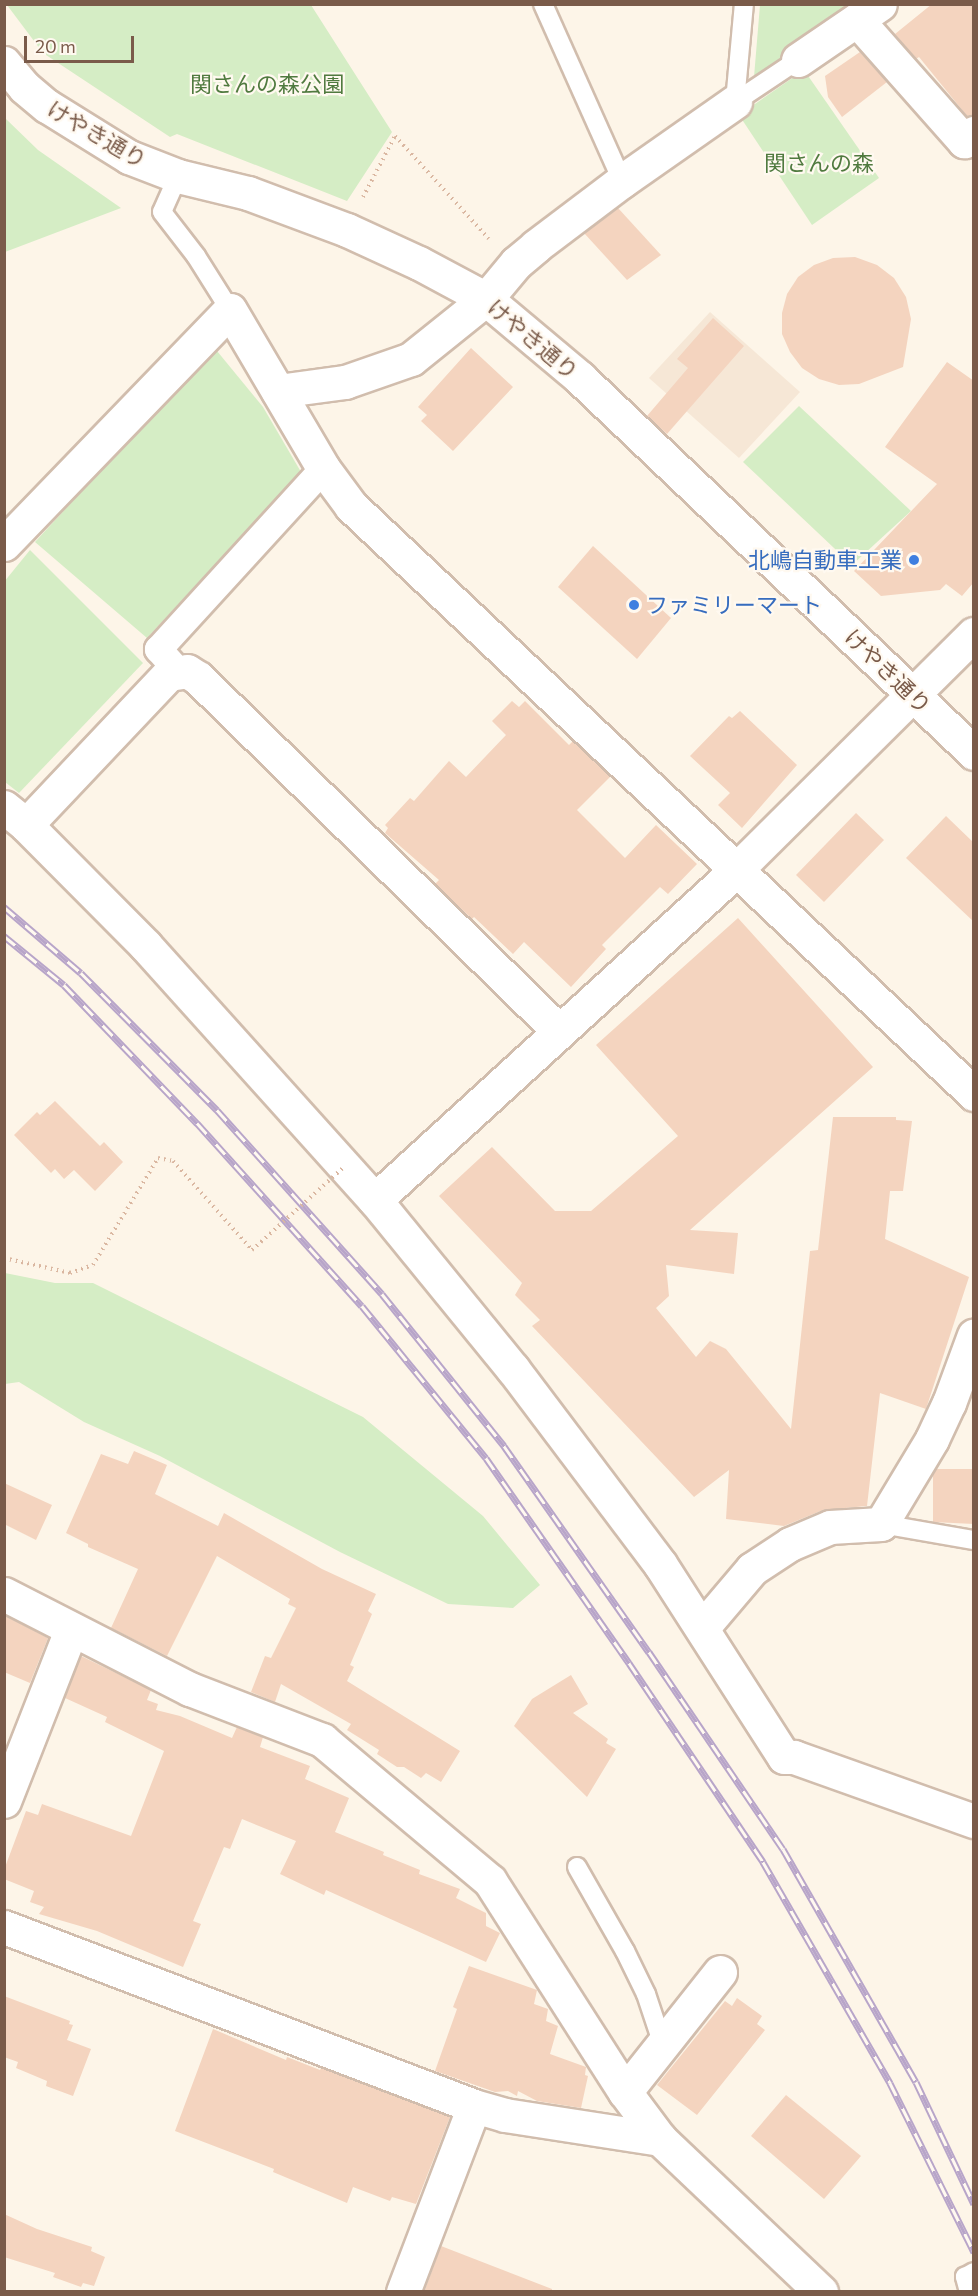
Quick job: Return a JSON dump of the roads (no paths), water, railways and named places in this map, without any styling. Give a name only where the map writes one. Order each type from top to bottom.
[{"type":"street","points":[[798,60],[869,12],[964,141],[974,133]]},
{"type":"street","name":"けやき通り","points":[[4,63],[24,87],[82,130],[129,157],[178,176],[248,193],[347,230],[419,263],[486,299],[580,378],[974,753]]},
{"type":"street","points":[[278,391],[345,382],[411,359],[486,299],[516,263],[622,181],[735,102]]},
{"type":"street","points":[[4,544],[15,511],[230,310],[323,468],[358,513],[974,1094]]},
{"type":"street","points":[[178,671],[158,649],[323,468]]},
{"type":"street","points":[[375,1200],[559,1030],[657,945],[974,634]]},
{"type":"street","points":[[559,1030],[198,678],[187,671],[169,674],[15,816],[146,946],[345,1166],[513,1369],[660,1564],[784,1758],[794,1758],[974,1821]]},
{"type":"street","points":[[702,1628],[752,1569],[790,1544],[830,1527],[881,1524],[932,1439],[974,1335]]},
{"type":"street","points":[[4,1594],[174,1682],[322,1740],[490,1881],[625,2092],[660,2139],[821,2292]]},
{"type":"street","points":[[4,1801],[71,1630]]},
{"type":"street","points":[[4,1927],[474,2106],[505,2115],[660,2139]]},
{"type":"street","points":[[625,2092],[720,1972]]},
{"type":"street","points":[[403,2292],[474,2106]]},
{"type":"lane","points":[[543,4],[622,181]]},
{"type":"lane","points":[[735,102],[744,4]]},
{"type":"lane","points":[[735,102],[798,60]]},
{"type":"lane","points":[[178,176],[162,212],[196,256],[230,310]]},
{"type":"lane","points":[[881,1524],[974,1540]]},
{"type":"lane","points":[[577,1867],[625,1950],[646,1994],[663,2045]]},
{"type":"lane","points":[[969,2292],[965,2277],[974,2272]]},
{"type":"railway","points":[[4,907],[81,973],[217,1110],[382,1294],[504,1446],[649,1652],[783,1849],[916,2082],[974,2204]]},
{"type":"railway","points":[[4,936],[64,985],[197,1123],[362,1306],[486,1458],[629,1663],[763,1862],[890,2083],[974,2252]]},
{"type":"place","name":"北嶋自動車工業","points":[[914,560]]},
{"type":"place","name":"ファミリーマート","points":[[634,605]]},
{"type":"park label","name":"関さんの森公園","points":[[267,84]]},
{"type":"park label","name":"関さんの森","points":[[819,163]]}]
